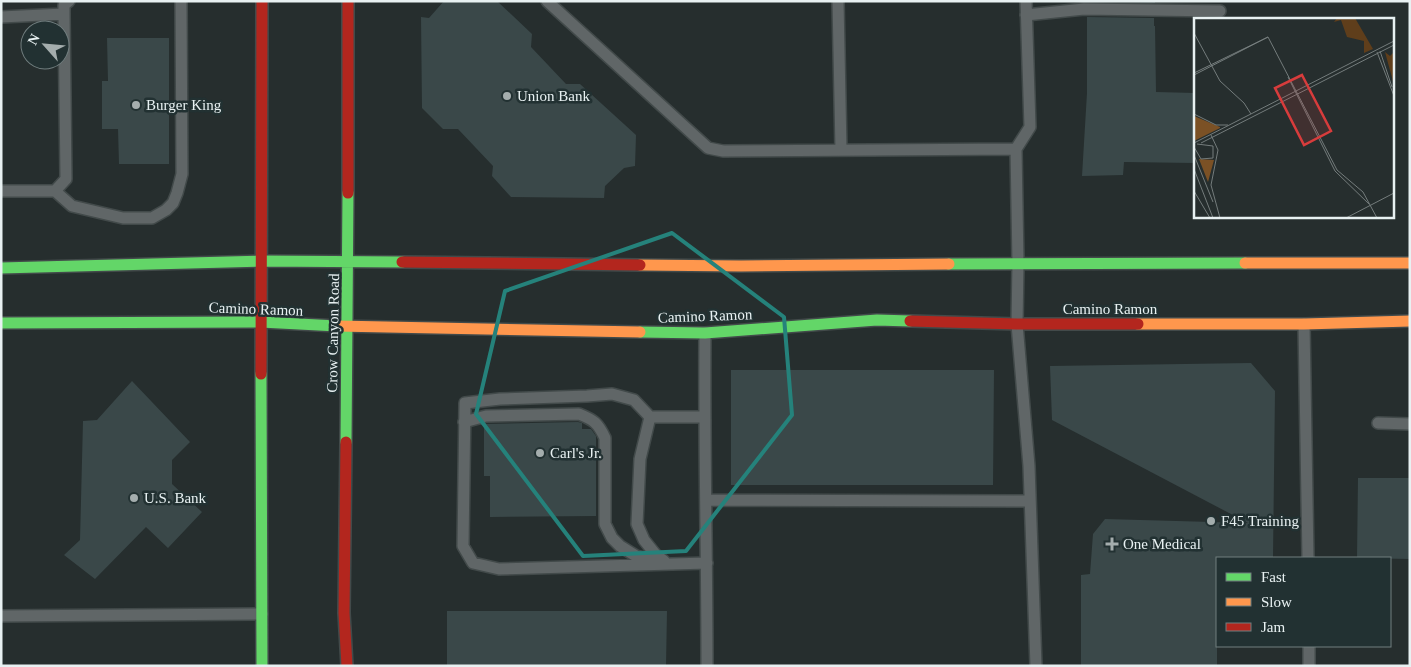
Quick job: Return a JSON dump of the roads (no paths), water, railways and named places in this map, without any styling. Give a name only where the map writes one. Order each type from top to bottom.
[{"type":"street","points":[[262,1],[262,666]]},
{"type":"street","name":"Crow Canyon Road","points":[[347,666],[344,613],[348,327],[348,1]]},
{"type":"street","points":[[1,268],[261,261],[741,266],[1410,262]]},
{"type":"street","name":"Camino Ramon","points":[[1,323],[261,322],[348,327],[705,334],[877,320],[1017,324],[1304,324],[1410,321]]},
{"type":"lane","points":[[55,191],[66,179],[64,5],[69,1]]},
{"type":"lane","points":[[1,192],[55,191],[72,206],[123,218],[152,218],[166,210],[177,193],[182,174],[181,1]]},
{"type":"lane","points":[[547,1],[708,148],[723,151],[1016,149]]},
{"type":"lane","points":[[838,1],[841,150]]},
{"type":"lane","points":[[1026,1],[1030,127],[1016,149],[1017,324],[1029,466],[1036,666]]},
{"type":"lane","points":[[1026,15],[1084,9],[1220,10]]},
{"type":"lane","points":[[1,17],[64,14]]},
{"type":"lane","points":[[1304,324],[1308,557]]},
{"type":"lane","points":[[705,334],[707,666]]},
{"type":"lane","points":[[705,417],[650,416],[634,400],[612,394],[500,399],[464,403],[463,546],[474,562],[499,569],[707,563]]},
{"type":"lane","points":[[464,422],[486,416],[579,414],[599,425],[605,438],[606,524],[612,538],[620,546],[636,556],[669,564]]},
{"type":"lane","points":[[650,416],[640,459],[637,524],[644,540],[656,556],[669,564]]},
{"type":"lane","points":[[1378,423],[1410,424]]},
{"type":"lane","points":[[706,500],[1030,501]]},
{"type":"lane","points":[[1,616],[262,614]]},
{"type":"lane","points":[[1309,647],[1309,666]]},
{"type":"place","name":"Union Bank","points":[[507,96]]},
{"type":"place","name":"Burger King","points":[[136,105]]},
{"type":"place","name":"Carl's Jr.","points":[[540,453]]},
{"type":"place","name":"U.S. Bank","points":[[134,498]]},
{"type":"place","name":"F45 Training","points":[[1211,521]]},
{"type":"place","name":"One Medical","points":[[1112,544]]}]
